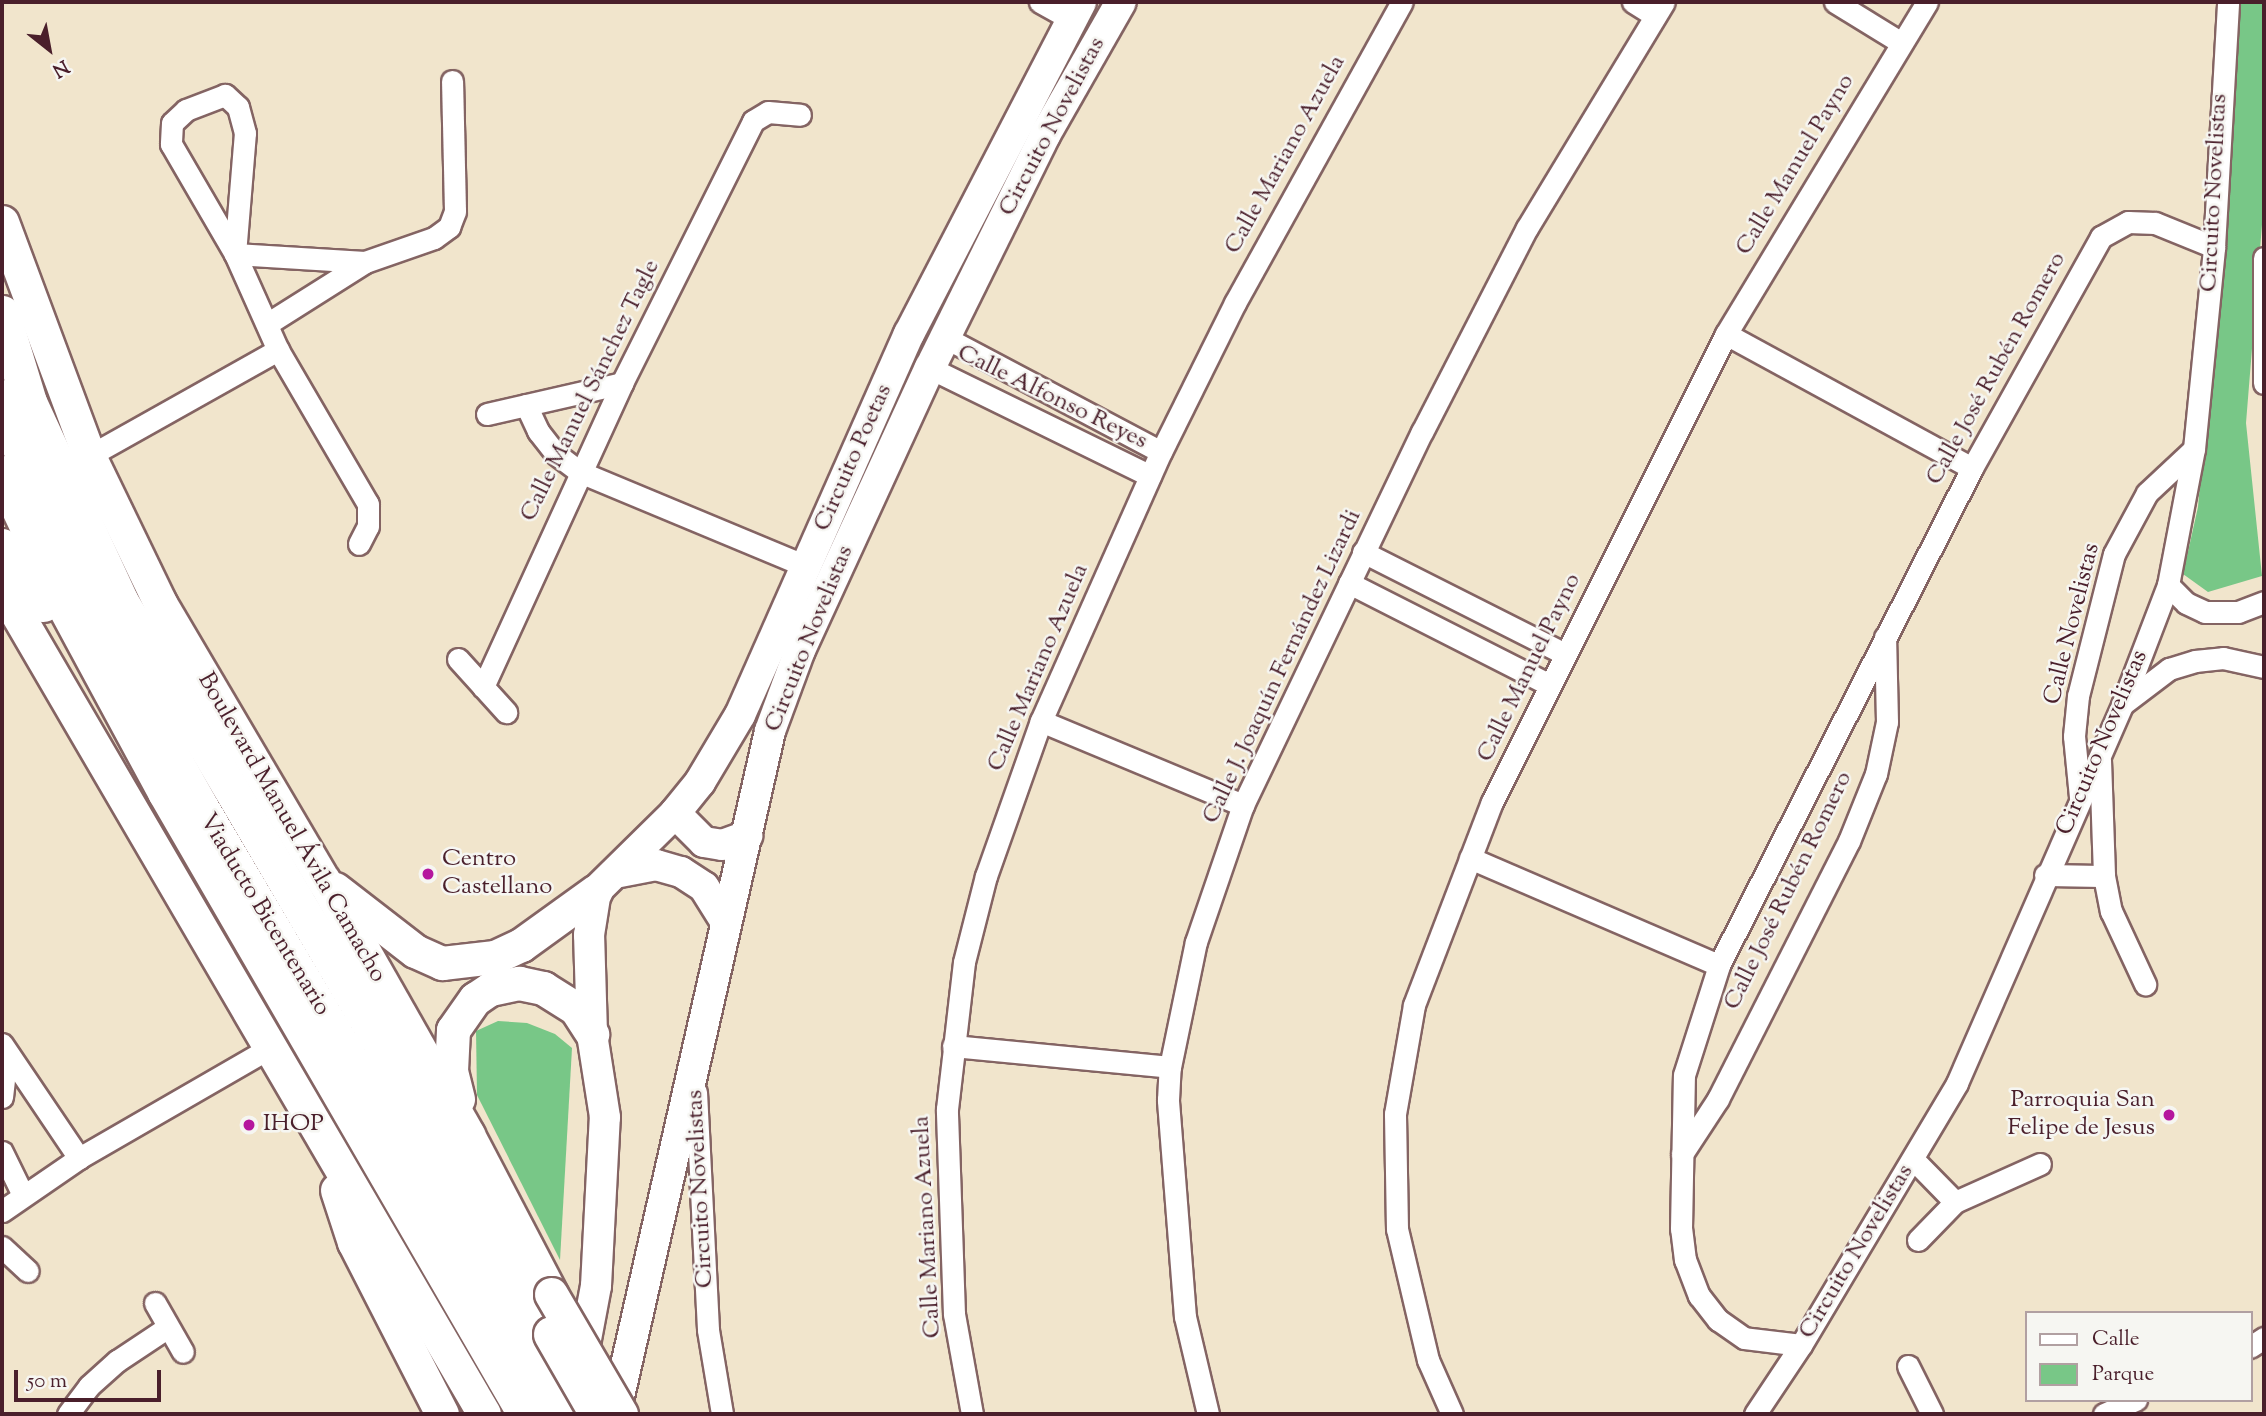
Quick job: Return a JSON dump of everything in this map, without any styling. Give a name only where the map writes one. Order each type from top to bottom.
[{"type":"highway","name":"Boulevard Manuel Ávila Camacho","points":[[2,313],[29,402],[120,600],[597,1414]]},
{"type":"highway","name":"Viaducto Bicentenario","points":[[2,399],[84,601],[200,807],[558,1414]]},
{"type":"highway","points":[[2,473],[64,605],[165,792],[522,1410]]},
{"type":"highway","points":[[2,546],[165,792]]},
{"type":"main road","name":"Circuito Novelistas","points":[[695,1066],[725,920],[770,731],[800,650],[930,368],[1045,135],[1121,2]]},
{"type":"main road","name":"Circuito Poetas","points":[[608,881],[675,813],[700,782],[740,715],[909,334],[1077,11]]},
{"type":"main road","name":"Boulevard Manuel Ávila Camacho","points":[[2,222],[89,456],[160,603],[324,881],[468,1135],[551,1294],[621,1414]]},
{"type":"main road","points":[[2,588],[484,1414]]},
{"type":"main road","points":[[675,813],[704,842],[722,845],[747,836]]},
{"type":"main road","points":[[324,881],[415,951],[442,963],[495,957],[521,945],[608,881],[656,865],[681,872],[704,887],[725,920]]},
{"type":"main road","points":[[571,1414],[596,1286],[605,1117],[592,1034],[589,935],[608,881]]},
{"type":"main road","points":[[468,1135],[450,1050],[453,1030],[475,999],[506,984],[531,984],[564,999],[592,1034]]},
{"type":"main road","points":[[615,1414],[695,1066]]},
{"type":"main road","points":[[319,1131],[354,1242],[442,1414]]},
{"type":"street","points":[[1040,2],[1077,11]]},
{"type":"street","name":"Calle Mariano Azuela","points":[[972,1414],[954,1314],[949,1231],[947,1109],[964,962],[986,876],[1041,721],[1161,452],[1235,303],[1402,2]]},
{"type":"street","points":[[1633,2],[1660,9]]},
{"type":"street","points":[[1835,2],[1900,42]]},
{"type":"street","name":"Circuito Novelistas","points":[[1759,1412],[1957,1083],[2045,875],[2122,705],[2168,585],[2194,449],[2214,247],[2228,2]]},
{"type":"street","name":"Calle Manuel Payno","points":[[1452,1414],[1428,1360],[1397,1229],[1395,1114],[1414,1005],[1470,858],[1550,685],[1726,334],[1924,3]]},
{"type":"street","name":"Calle J. Joaquín Fernández Lizardi","points":[[1208,1414],[1185,1317],[1172,1167],[1170,1067],[1196,942],[1243,805],[1363,552],[1527,228],[1660,9]]},
{"type":"street","points":[[267,324],[365,262],[434,238],[450,228],[455,211],[452,81]]},
{"type":"street","points":[[234,254],[245,133],[238,107],[225,94],[186,110],[172,123],[171,144],[234,254],[278,350],[368,504],[368,526],[359,544]]},
{"type":"street","name":"Calle Manuel Sánchez Tagle","points":[[483,687],[622,383],[752,121],[768,112],[800,115]]},
{"type":"street","name":"Calle José Rubén Romero","points":[[1801,1345],[1744,1338],[1718,1320],[1699,1296],[1685,1260],[1681,1229],[1684,1075],[1719,965],[1972,468],[2101,237],[2128,222],[2155,223],[2214,247]]},
{"type":"street","points":[[234,254],[365,262]]},
{"type":"street","points":[[2264,258],[2264,383]]},
{"type":"street","points":[[1726,334],[1972,468]]},
{"type":"street","name":"Calle Alfonso Reyes","points":[[946,338],[1161,452]]},
{"type":"street","points":[[89,456],[278,350]]},
{"type":"street","name":"Calle Alfonso Reyes","points":[[930,368],[1150,476]]},
{"type":"street","points":[[487,414],[622,383]]},
{"type":"street","points":[[526,405],[550,447],[580,472],[806,566]]},
{"type":"street","name":"Calle Novelistas","points":[[2080,797],[2074,736],[2078,696],[2114,554],[2147,493],[2194,449]]},
{"type":"street","points":[[1363,552],[1565,654]]},
{"type":"street","points":[[1349,583],[1550,685]]},
{"type":"street","points":[[2168,585],[2186,603],[2205,612],[2238,612],[2264,602]]},
{"type":"street","name":"Calle José Rubén Romero","points":[[1682,1154],[1718,1099],[1849,841],[1876,774],[1887,722],[1885,635]]},
{"type":"street","points":[[2122,705],[2169,669],[2223,658],[2264,667]]},
{"type":"street","points":[[458,659],[506,712]]},
{"type":"street","points":[[1041,721],[1243,805]]},
{"type":"street","points":[[2100,756],[2104,876],[2122,942],[2145,984]]},
{"type":"street","points":[[1470,858],[1719,965]]},
{"type":"street","points":[[2045,875],[2104,876]]},
{"type":"street","points":[[953,1046],[1170,1067]]},
{"type":"street","points":[[2,1211],[22,1193],[79,1158],[271,1047]]},
{"type":"street","points":[[4,1049],[79,1158]]},
{"type":"street","points":[[2,1097],[4,1049]]},
{"type":"street","name":"Circuito Novelistas","points":[[695,1066],[708,1330],[722,1414]]},
{"type":"street","points":[[2,1152],[22,1193]]},
{"type":"street","points":[[1913,1159],[1955,1202]]},
{"type":"street","points":[[1918,1240],[1955,1202],[2040,1164]]},
{"type":"street","points":[[2,1247],[28,1271]]},
{"type":"street","points":[[155,1303],[183,1352]]},
{"type":"street","points":[[68,1414],[89,1386],[117,1361],[168,1327]]},
{"type":"street","points":[[1908,1366],[1932,1414]]},
{"type":"street","points":[[2104,1414],[2131,1402]]},
{"type":"green space","points":[[2237,2],[2264,2],[2264,200],[2246,423],[2262,576],[2208,592],[2183,574],[2198,507],[2235,86]]},
{"type":"green space","points":[[498,1021],[527,1023],[555,1034],[572,1048],[560,1260],[477,1095],[476,1031]]},
{"type":"place","name":"Centro Castellano","points":[[428,874]]},
{"type":"place","name":"Parroquia San Felipe de Jesus","points":[[2169,1115]]},
{"type":"place","name":"IHOP","points":[[249,1125]]}]
